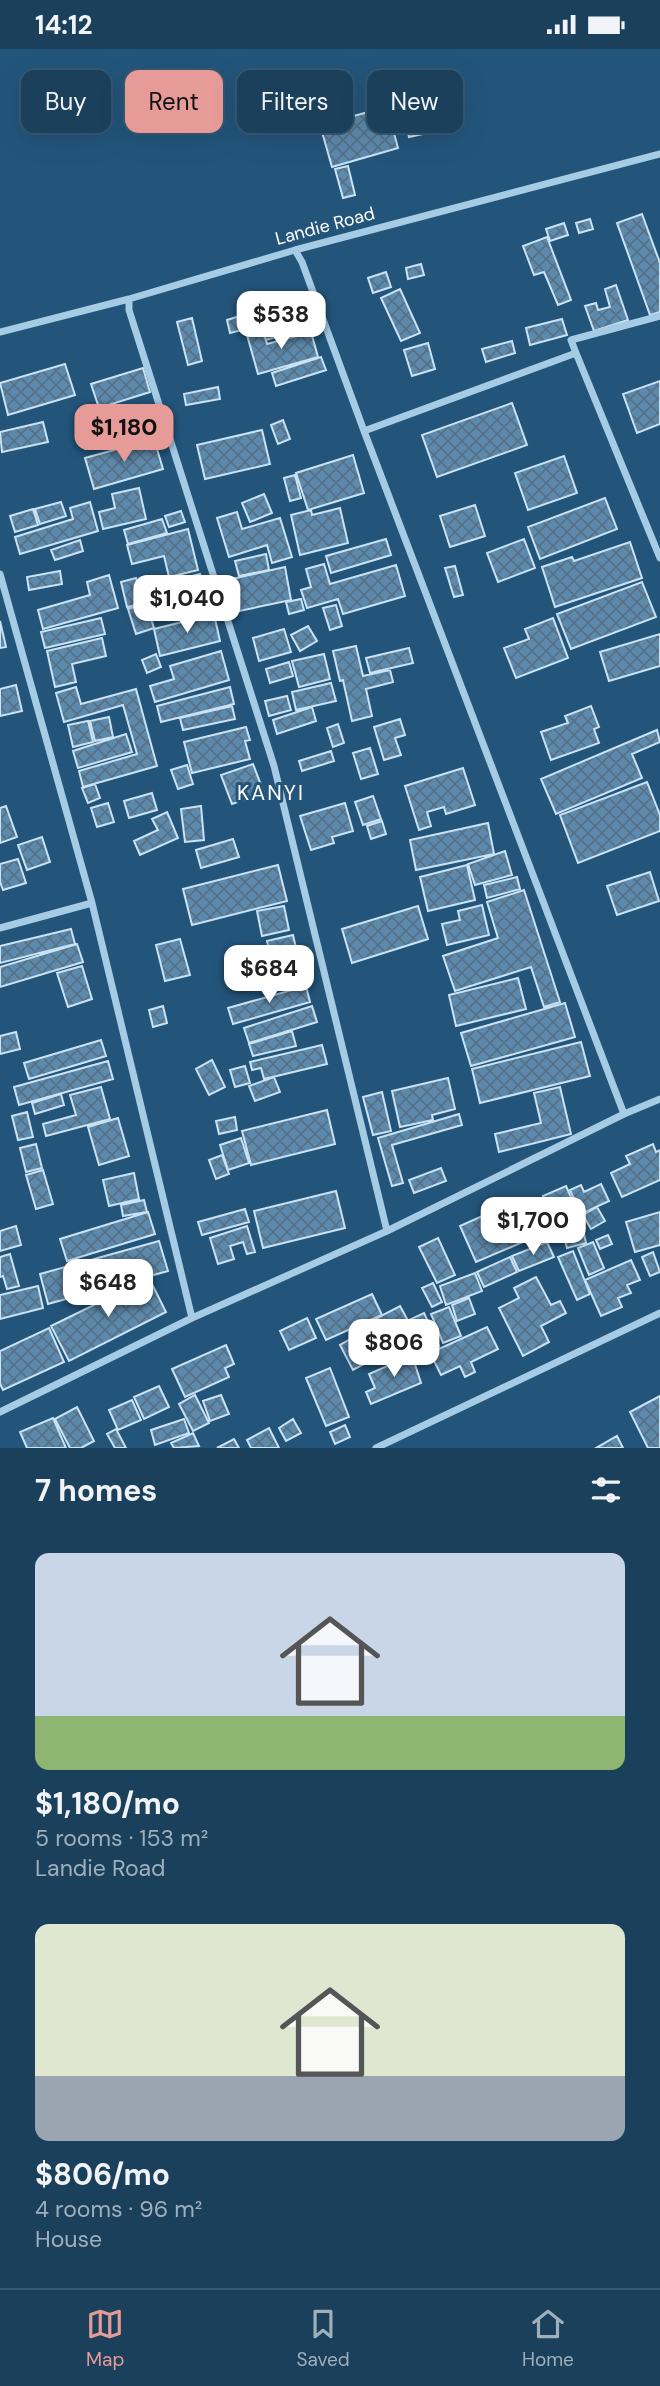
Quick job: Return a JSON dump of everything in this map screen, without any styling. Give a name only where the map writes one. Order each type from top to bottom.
[{"type":"street","name":"Landie Road","points":[[0,332],[129,299],[295,250],[660,154]]},
{"type":"street","points":[[295,250],[302,262],[624,1114]]},
{"type":"street","points":[[129,299],[129,310],[274,766],[387,1231]]},
{"type":"street","points":[[660,316],[571,340],[660,558]]},
{"type":"street","points":[[364,431],[576,353]]},
{"type":"street","points":[[0,574],[92,903],[192,1318]]},
{"type":"street","points":[[0,928],[92,903]]},
{"type":"street","points":[[0,1412],[192,1318],[387,1231],[624,1114],[660,1099]]},
{"type":"street","points":[[376,1448],[660,1313]]},
{"type":"building","points":[[367,112],[367,133],[394,133],[398,148],[332,167],[322,133],[353,133],[353,116]]},
{"type":"building","points":[[408,133],[427,133],[409,137]]},
{"type":"building","points":[[348,166],[355,195],[343,198],[335,169]]},
{"type":"building","points":[[642,214],[660,263],[660,312],[650,315],[617,223]]},
{"type":"building","points":[[590,219],[593,229],[579,233],[576,223]]},
{"type":"building","points":[[564,223],[568,235],[550,241],[546,229]]},
{"type":"building","points":[[547,237],[571,300],[558,305],[544,272],[534,275],[523,246]]},
{"type":"building","points":[[421,264],[424,275],[408,279],[406,268]]},
{"type":"building","points":[[386,272],[391,287],[373,293],[368,278]]},
{"type":"building","points":[[616,285],[628,320],[594,331],[585,306],[596,303],[598,310],[610,307],[605,289]]},
{"type":"building","points":[[400,289],[420,333],[401,341],[381,298]]},
{"type":"building","points":[[304,311],[309,327],[266,340],[261,324]]},
{"type":"building","points":[[243,315],[246,329],[230,333],[227,320]]},
{"type":"building","points":[[192,318],[202,361],[188,365],[177,322]]},
{"type":"building","points":[[562,319],[567,335],[530,345],[526,328]]},
{"type":"building","points":[[263,331],[267,344],[311,332],[318,357],[258,374],[247,335]]},
{"type":"building","points":[[512,341],[515,353],[486,362],[482,349]]},
{"type":"building","points":[[428,343],[435,369],[412,376],[404,350]]},
{"type":"building","points":[[321,357],[326,370],[276,386],[272,373]]},
{"type":"building","points":[[65,364],[75,395],[8,415],[0,383]]},
{"type":"building","points":[[143,368],[150,392],[99,408],[91,384]]},
{"type":"building","points":[[660,381],[660,424],[637,433],[623,394]]},
{"type":"building","points":[[218,387],[220,399],[186,405],[184,394]]},
{"type":"building","points":[[512,403],[527,445],[437,477],[422,435]]},
{"type":"building","points":[[142,405],[149,433],[85,449],[78,421]]},
{"type":"building","points":[[283,420],[290,439],[278,444],[271,425]]},
{"type":"building","points":[[43,422],[48,442],[2,452],[0,432]]},
{"type":"building","points":[[262,430],[270,464],[205,479],[197,445]]},
{"type":"building","points":[[154,439],[163,469],[94,489],[85,458]]},
{"type":"building","points":[[353,455],[364,493],[308,510],[296,473]]},
{"type":"building","points":[[564,456],[577,493],[528,510],[515,473]]},
{"type":"building","points":[[295,475],[301,498],[290,501],[284,478]]},
{"type":"building","points":[[139,488],[146,519],[103,529],[99,512],[115,508],[112,494]]},
{"type":"building","points":[[264,494],[272,513],[250,522],[242,503]]},
{"type":"building","points":[[605,498],[617,529],[540,559],[528,527]]},
{"type":"building","points":[[61,502],[66,516],[40,524],[35,509]]},
{"type":"building","points":[[90,502],[98,531],[20,554],[15,537],[73,519],[70,508]]},
{"type":"building","points":[[475,505],[485,536],[450,547],[440,516]]},
{"type":"building","points":[[340,508],[348,543],[300,555],[291,515],[311,510],[312,515]]},
{"type":"building","points":[[33,509],[38,525],[15,532],[10,516]]},
{"type":"building","points":[[181,511],[185,522],[169,527],[165,516]]},
{"type":"building","points":[[237,512],[242,529],[280,518],[292,557],[272,563],[267,545],[229,557],[217,518]]},
{"type":"building","points":[[162,519],[167,533],[128,544],[124,530]]},
{"type":"building","points":[[188,529],[198,570],[169,577],[164,556],[132,564],[127,545]]},
{"type":"building","points":[[386,539],[391,555],[331,573],[326,556]]},
{"type":"building","points":[[524,539],[535,568],[498,582],[487,553]]},
{"type":"building","points":[[80,540],[83,551],[55,560],[51,550]]},
{"type":"building","points":[[630,542],[642,578],[555,607],[542,567],[572,557],[574,561]]},
{"type":"building","points":[[266,554],[269,570],[239,576],[235,561]]},
{"type":"building","points":[[324,564],[330,584],[396,565],[405,596],[343,614],[338,599],[307,608],[301,590],[311,587],[306,569]]},
{"type":"building","points":[[455,566],[463,595],[454,597],[445,568]]},
{"type":"building","points":[[285,567],[291,600],[239,611],[232,579]]},
{"type":"building","points":[[60,571],[62,584],[29,590],[27,577]]},
{"type":"building","points":[[200,574],[208,605],[152,618],[149,602],[127,607],[121,582],[136,578],[139,589]]},
{"type":"building","points":[[109,575],[118,608],[43,629],[38,610],[90,595],[87,582]]},
{"type":"building","points":[[642,582],[656,617],[571,649],[557,614]]},
{"type":"building","points":[[301,599],[304,610],[289,614],[286,602]]},
{"type":"building","points":[[146,603],[154,628],[136,634],[128,609]]},
{"type":"building","points":[[336,605],[342,626],[330,630],[323,608]]},
{"type":"building","points":[[214,614],[220,641],[160,656],[154,629]]},
{"type":"building","points":[[101,618],[105,634],[45,648],[41,632]]},
{"type":"building","points":[[553,618],[568,658],[516,678],[504,648],[529,639],[525,629]]},
{"type":"building","points":[[0,621],[6,647],[0,648]]},
{"type":"building","points":[[308,626],[317,641],[300,651],[291,635]]},
{"type":"building","points":[[284,629],[291,652],[259,661],[253,638]]},
{"type":"building","points":[[660,634],[660,666],[609,681],[600,652]]},
{"type":"building","points":[[102,638],[106,656],[72,664],[76,682],[55,687],[47,651]]},
{"type":"building","points":[[356,646],[363,676],[390,670],[393,682],[366,689],[372,716],[352,721],[333,651]]},
{"type":"building","points":[[409,648],[413,663],[370,673],[366,658]]},
{"type":"building","points":[[221,651],[229,680],[155,702],[150,686],[174,679],[170,666]]},
{"type":"building","points":[[156,654],[161,667],[147,673],[142,660]]},
{"type":"building","points":[[324,654],[330,679],[299,687],[292,661]]},
{"type":"building","points":[[289,662],[293,676],[270,683],[266,669]]},
{"type":"building","points":[[331,683],[336,701],[296,710],[292,692]]},
{"type":"building","points":[[16,685],[22,711],[0,716],[0,689]]},
{"type":"building","points":[[76,687],[81,704],[136,689],[157,766],[83,787],[79,771],[137,754],[123,705],[64,722],[56,693]]},
{"type":"building","points":[[230,687],[234,704],[161,722],[157,706]]},
{"type":"building","points":[[287,696],[291,710],[269,716],[265,701]]},
{"type":"building","points":[[232,706],[235,719],[183,730],[180,718]]},
{"type":"building","points":[[591,706],[599,727],[594,729],[599,743],[551,760],[541,732],[568,723],[565,716]]},
{"type":"building","points":[[312,707],[316,721],[277,734],[273,720]]},
{"type":"building","points":[[109,717],[113,737],[95,741],[90,721]]},
{"type":"building","points":[[400,719],[405,735],[395,738],[401,755],[384,760],[374,727]]},
{"type":"building","points":[[88,721],[93,742],[73,747],[68,725]]},
{"type":"building","points":[[338,724],[344,743],[333,747],[327,728]]},
{"type":"building","points":[[246,727],[250,740],[245,741],[250,759],[192,773],[184,742]]},
{"type":"building","points":[[657,730],[660,742],[632,754],[642,778],[556,814],[541,779]]},
{"type":"building","points":[[126,734],[132,752],[78,768],[73,751]]},
{"type":"building","points":[[370,748],[378,774],[361,779],[353,753]]},
{"type":"building","points":[[331,751],[334,761],[302,771],[299,761]]},
{"type":"building","points":[[253,764],[264,793],[232,804],[221,775]]},
{"type":"building","points":[[187,765],[193,784],[178,789],[171,770]]},
{"type":"building","points":[[463,768],[475,805],[446,814],[444,807],[427,812],[431,826],[419,830],[405,786]]},
{"type":"building","points":[[647,782],[660,815],[660,831],[578,863],[560,815]]},
{"type":"building","points":[[95,784],[100,798],[88,803],[82,788]]},
{"type":"building","points":[[152,793],[157,810],[129,818],[124,801]]},
{"type":"building","points":[[373,796],[381,819],[363,825],[355,802]]},
{"type":"building","points":[[108,803],[114,822],[97,827],[91,808]]},
{"type":"building","points":[[345,803],[353,831],[332,837],[334,843],[311,850],[300,816]]},
{"type":"building","points":[[6,806],[17,837],[0,843],[0,808]]},
{"type":"building","points":[[201,806],[204,840],[185,842],[181,809]]},
{"type":"building","points":[[167,812],[178,838],[140,855],[134,841],[158,830],[152,819]]},
{"type":"building","points":[[382,821],[386,834],[371,839],[367,826]]},
{"type":"building","points":[[488,823],[494,854],[416,870],[410,840]]},
{"type":"building","points":[[42,837],[50,862],[27,870],[18,845]]},
{"type":"building","points":[[233,839],[239,857],[201,868],[196,850]]},
{"type":"building","points":[[505,851],[512,875],[475,885],[468,864]]},
{"type":"building","points":[[18,859],[26,883],[3,890],[0,864]]},
{"type":"building","points":[[278,865],[287,901],[192,925],[183,889]]},
{"type":"building","points":[[467,865],[475,900],[428,911],[420,877]]},
{"type":"building","points":[[650,872],[659,901],[617,915],[607,886]]},
{"type":"building","points":[[517,877],[520,889],[487,898],[484,885]]},
{"type":"building","points":[[524,890],[560,1002],[544,1007],[531,967],[455,991],[443,956],[498,938],[487,902]]},
{"type":"building","points":[[482,905],[489,935],[447,945],[442,924],[460,920],[458,911]]},
{"type":"building","points":[[284,906],[289,930],[262,936],[257,911]]},
{"type":"building","points":[[418,906],[428,939],[352,963],[342,929]]},
{"type":"building","points":[[71,929],[75,944],[0,963],[0,946]]},
{"type":"building","points":[[293,935],[296,948],[270,954],[267,941]]},
{"type":"building","points":[[180,939],[190,975],[165,981],[156,945]]},
{"type":"building","points":[[77,944],[83,962],[0,987],[0,967]]},
{"type":"building","points":[[82,966],[92,999],[68,1007],[57,973]]},
{"type":"building","points":[[518,978],[526,1009],[456,1026],[449,995]]},
{"type":"building","points":[[306,986],[310,1002],[233,1024],[228,1008]]},
{"type":"building","points":[[565,1003],[575,1037],[471,1066],[461,1033]]},
{"type":"building","points":[[163,1006],[167,1023],[153,1027],[149,1010]]},
{"type":"building","points":[[312,1006],[317,1022],[249,1043],[244,1028]]},
{"type":"building","points":[[292,1031],[296,1046],[253,1056],[249,1044]]},
{"type":"building","points":[[16,1032],[20,1049],[0,1054],[0,1036]]},
{"type":"building","points":[[101,1040],[106,1056],[29,1079],[24,1063]]},
{"type":"building","points":[[581,1042],[590,1076],[480,1103],[472,1069]]},
{"type":"building","points":[[322,1045],[327,1064],[264,1079],[261,1068],[252,1070],[250,1062]]},
{"type":"building","points":[[212,1060],[225,1087],[209,1095],[196,1069]]},
{"type":"building","points":[[108,1061],[113,1079],[19,1105],[14,1087]]},
{"type":"building","points":[[245,1066],[250,1083],[235,1087],[230,1070]]},
{"type":"building","points":[[274,1077],[280,1092],[255,1101],[249,1086]]},
{"type":"building","points":[[448,1078],[455,1109],[432,1115],[433,1120],[400,1127],[392,1091]]},
{"type":"building","points":[[101,1087],[110,1119],[46,1136],[43,1124],[76,1115],[70,1095]]},
{"type":"building","points":[[560,1087],[571,1134],[499,1152],[495,1134],[541,1123],[534,1093]]},
{"type":"building","points":[[382,1092],[391,1131],[373,1135],[363,1097]]},
{"type":"building","points":[[61,1094],[64,1105],[35,1114],[32,1103]]},
{"type":"building","points":[[327,1110],[335,1144],[251,1165],[242,1131]]},
{"type":"building","points":[[27,1112],[33,1137],[18,1140],[12,1116]]},
{"type":"building","points":[[459,1114],[462,1125],[392,1145],[403,1183],[392,1186],[378,1138]]},
{"type":"building","points":[[235,1117],[237,1130],[219,1134],[216,1121]]},
{"type":"building","points":[[118,1118],[129,1156],[99,1165],[88,1127]]},
{"type":"building","points":[[241,1138],[249,1163],[228,1170],[220,1145]]},
{"type":"building","points":[[36,1144],[42,1168],[26,1172],[20,1148]]},
{"type":"building","points":[[653,1144],[656,1152],[660,1150],[660,1180],[622,1197],[611,1173],[630,1164],[626,1156]]},
{"type":"building","points":[[222,1155],[229,1174],[216,1179],[209,1160]]},
{"type":"building","points":[[441,1168],[446,1181],[414,1193],[409,1180]]},
{"type":"building","points":[[43,1170],[53,1204],[36,1209],[26,1175]]},
{"type":"building","points":[[134,1173],[139,1199],[109,1206],[103,1180]]},
{"type":"building","points":[[601,1184],[609,1201],[581,1214],[570,1190],[581,1185],[584,1192]]},
{"type":"building","points":[[566,1186],[578,1214],[556,1224],[543,1196]]},
{"type":"building","points":[[336,1191],[345,1228],[263,1248],[254,1211]]},
{"type":"building","points":[[530,1199],[535,1210],[514,1219],[509,1209]]},
{"type":"building","points":[[144,1200],[147,1212],[123,1216],[121,1205]]},
{"type":"building","points":[[597,1207],[605,1221],[591,1229],[583,1215]]},
{"type":"building","points":[[245,1209],[249,1222],[202,1235],[198,1222]]},
{"type":"building","points":[[148,1212],[155,1234],[67,1261],[60,1239]]},
{"type":"building","points":[[491,1212],[498,1228],[521,1218],[530,1239],[476,1262],[460,1226]]},
{"type":"building","points":[[660,1212],[660,1245],[635,1252],[626,1222]]},
{"type":"building","points":[[16,1226],[21,1245],[0,1251],[0,1231]]},
{"type":"building","points":[[247,1226],[255,1252],[247,1254],[243,1242],[230,1246],[234,1259],[218,1264],[210,1238]]},
{"type":"building","points":[[583,1229],[586,1243],[567,1248],[563,1233]]},
{"type":"building","points":[[608,1235],[612,1244],[600,1249],[596,1240]]},
{"type":"building","points":[[438,1238],[455,1275],[437,1283],[419,1247]]},
{"type":"building","points":[[159,1241],[168,1271],[48,1304],[40,1274]]},
{"type":"building","points":[[547,1242],[554,1257],[519,1271],[512,1256]]},
{"type":"building","points":[[593,1242],[604,1268],[589,1275],[578,1248]]},
{"type":"building","points":[[573,1251],[590,1294],[577,1300],[558,1257]]},
{"type":"building","points":[[653,1252],[660,1272],[650,1276],[642,1257]]},
{"type":"building","points":[[10,1254],[19,1286],[7,1289],[3,1276],[0,1277],[0,1257]]},
{"type":"building","points":[[510,1257],[517,1272],[484,1287],[477,1272]]},
{"type":"building","points":[[631,1260],[640,1280],[627,1285],[631,1293],[618,1298],[622,1307],[601,1316],[585,1280]]},
{"type":"building","points":[[475,1273],[482,1291],[446,1305],[440,1286]]},
{"type":"building","points":[[536,1277],[551,1305],[560,1301],[566,1313],[541,1326],[549,1342],[523,1356],[499,1308],[519,1298],[514,1288]]},
{"type":"building","points":[[149,1278],[166,1312],[69,1361],[51,1326]]},
{"type":"building","points":[[433,1283],[442,1302],[432,1307],[422,1288]]},
{"type":"building","points":[[38,1286],[43,1308],[0,1319],[0,1295]]},
{"type":"building","points":[[372,1294],[382,1315],[326,1340],[316,1319]]},
{"type":"building","points":[[469,1298],[475,1314],[457,1321],[452,1305]]},
{"type":"building","points":[[400,1306],[411,1326],[374,1346],[379,1356],[353,1370],[340,1345],[363,1332],[360,1327]]},
{"type":"building","points":[[449,1307],[461,1336],[443,1343],[431,1314]]},
{"type":"building","points":[[424,1313],[439,1346],[424,1353],[409,1320]]},
{"type":"building","points":[[307,1318],[316,1338],[289,1350],[280,1331]]},
{"type":"building","points":[[487,1327],[498,1349],[471,1362],[475,1372],[465,1377],[460,1366],[441,1375],[430,1353]]},
{"type":"building","points":[[49,1328],[64,1362],[3,1390],[0,1384],[0,1351]]},
{"type":"building","points":[[226,1345],[234,1364],[225,1368],[229,1377],[185,1397],[172,1369]]},
{"type":"building","points":[[412,1355],[421,1383],[371,1404],[366,1392],[375,1388],[369,1374]]},
{"type":"building","points":[[330,1368],[349,1417],[326,1426],[306,1378]]},
{"type":"building","points":[[159,1386],[169,1407],[144,1419],[134,1397]]},
{"type":"building","points":[[195,1395],[209,1423],[193,1431],[179,1404]]},
{"type":"building","points":[[221,1395],[229,1414],[210,1421],[203,1401]]},
{"type":"building","points":[[660,1396],[660,1448],[648,1448],[630,1412]]},
{"type":"building","points":[[132,1400],[141,1420],[118,1430],[109,1410]]},
{"type":"building","points":[[77,1407],[94,1441],[81,1448],[70,1448],[55,1419]]},
{"type":"building","points":[[53,1418],[66,1448],[27,1448],[20,1432]]},
{"type":"building","points":[[184,1419],[189,1433],[155,1445],[151,1430]]},
{"type":"building","points":[[293,1419],[301,1433],[286,1441],[279,1428]]},
{"type":"building","points":[[345,1425],[350,1437],[335,1444],[330,1432]]},
{"type":"building","points":[[269,1428],[279,1448],[251,1448],[247,1440]]},
{"type":"building","points":[[116,1429],[126,1448],[115,1448],[107,1434]]},
{"type":"building","points":[[193,1433],[199,1446],[174,1448],[171,1443]]},
{"type":"building","points":[[617,1436],[623,1448],[596,1448]]},
{"type":"building","points":[[234,1439],[239,1448],[217,1448]]},
{"type":"district","name":"KANYI","points":[[271,793]]}]
